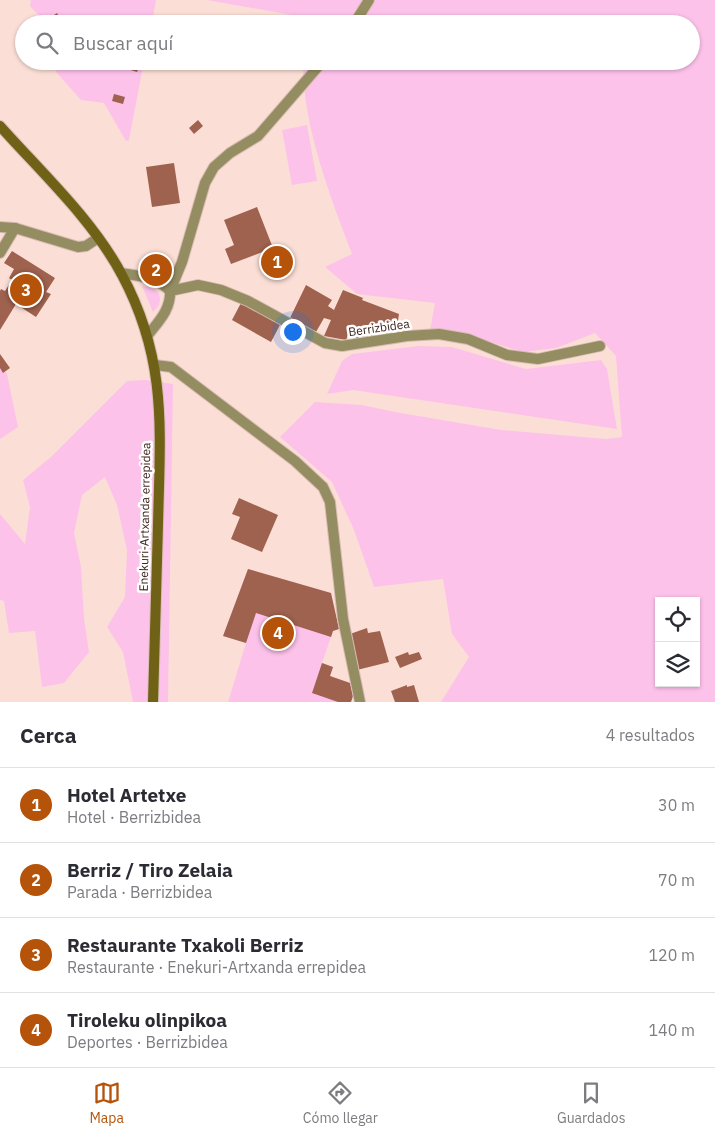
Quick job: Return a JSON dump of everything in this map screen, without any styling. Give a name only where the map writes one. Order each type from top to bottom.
[{"type":"street","points":[[360,15],[369,0]]},
{"type":"street","points":[[148,335],[167,309],[170,301],[170,291],[182,262],[205,183],[214,167],[230,153],[258,136],[315,70]]},
{"type":"street","points":[[0,126],[98,238],[121,273],[153,278],[163,283],[170,291]]},
{"type":"street","points":[[0,227],[15,228],[78,247],[86,246],[98,238]]},
{"type":"street","points":[[0,253],[15,228]]},
{"type":"street","name":"Enekuri-Artxanda errepidea","points":[[121,273],[148,335],[155,365],[160,429],[153,702]]},
{"type":"street","name":"Berrizbidea","points":[[170,291],[198,286],[221,290],[248,301],[325,343],[342,346],[407,336],[439,334],[468,339],[507,355],[538,359],[600,346]]},
{"type":"street","points":[[155,365],[172,367],[295,461],[323,487],[330,502],[332,512],[343,619],[360,702]]},
{"type":"shaded area","points":[[31,0],[156,0],[154,15],[38,15],[30,6]]},
{"type":"shaded area","points":[[207,0],[715,0],[715,702],[441,702],[469,657],[452,634],[443,579],[374,587],[354,530],[332,482],[280,437],[315,402],[362,405],[501,430],[606,439],[622,437],[616,356],[595,333],[556,348],[523,352],[461,333],[428,341],[435,303],[357,294],[325,267],[352,254],[319,159],[307,110],[303,70],[700,70],[700,15],[292,15]]},
{"type":"shaded area","points":[[56,70],[142,70],[129,140],[126,141],[104,103],[81,100]]},
{"type":"shaded area","points":[[307,125],[317,181],[292,185],[282,130]]},
{"type":"shaded area","points":[[142,286],[154,289],[159,293],[159,305],[153,312]]},
{"type":"shaded area","points":[[419,346],[452,347],[526,369],[601,360],[607,369],[617,429],[353,390],[327,394],[342,361],[352,354]]},
{"type":"shaded area","points":[[0,366],[7,374],[18,427],[0,439]]},
{"type":"shaded area","points":[[145,380],[173,384],[168,702],[133,702],[123,652],[107,627],[125,597],[127,550],[117,505],[105,477],[82,495],[74,533],[81,567],[84,618],[89,652],[64,683],[42,687],[35,631],[9,633],[4,601],[0,600],[0,514],[25,544],[30,507],[23,480],[51,457],[127,381]]},
{"type":"shaded area","points":[[248,569],[331,593],[339,629],[333,631],[322,663],[333,667],[330,676],[350,683],[353,696],[351,702],[228,702],[246,643],[223,636]]},
{"type":"building","points":[[114,94],[125,97],[123,104],[112,101]]},
{"type":"building","points":[[198,120],[203,126],[194,134],[189,128]]},
{"type":"building","points":[[174,163],[180,203],[152,207],[146,167]]},
{"type":"building","points":[[257,207],[273,248],[231,264],[225,249],[234,245],[224,220]]},
{"type":"building","points":[[12,251],[55,278],[46,292],[51,294],[36,317],[16,304],[0,330],[0,291],[1,289],[5,291],[12,280],[9,278],[14,269],[4,263]]},
{"type":"building","points":[[306,285],[332,300],[328,306],[334,310],[343,290],[363,298],[362,300],[399,314],[397,327],[378,323],[372,339],[355,340],[358,333],[350,330],[346,340],[324,336],[331,320],[324,318],[316,332],[290,318]]},
{"type":"building","points":[[242,301],[281,323],[271,342],[232,320]]},
{"type":"building","points":[[0,354],[10,368],[3,373],[0,368]]},
{"type":"building","points":[[239,498],[278,515],[262,552],[231,539],[240,517],[232,514]]},
{"type":"building","points":[[248,569],[331,593],[339,629],[333,631],[331,637],[256,613],[246,643],[223,636]]},
{"type":"building","points":[[367,628],[368,633],[380,631],[389,662],[357,670],[350,634]]},
{"type":"building","points":[[408,652],[409,655],[419,652],[422,659],[400,668],[395,657]]},
{"type":"building","points":[[322,663],[333,667],[330,676],[350,683],[353,696],[351,702],[338,702],[312,693]]},
{"type":"building","points":[[407,685],[407,687],[414,685],[419,702],[395,702],[391,691]]},
{"type":"place","name":"Hotel Artetxe","points":[[277,262]]},
{"type":"place","name":"Berriz / Tiro Zelaia","points":[[156,270]]},
{"type":"place","name":"Restaurante Txakoli Berriz","points":[[26,290]]},
{"type":"place","name":"Tiroleku olinpikoa","points":[[278,633]]}]
